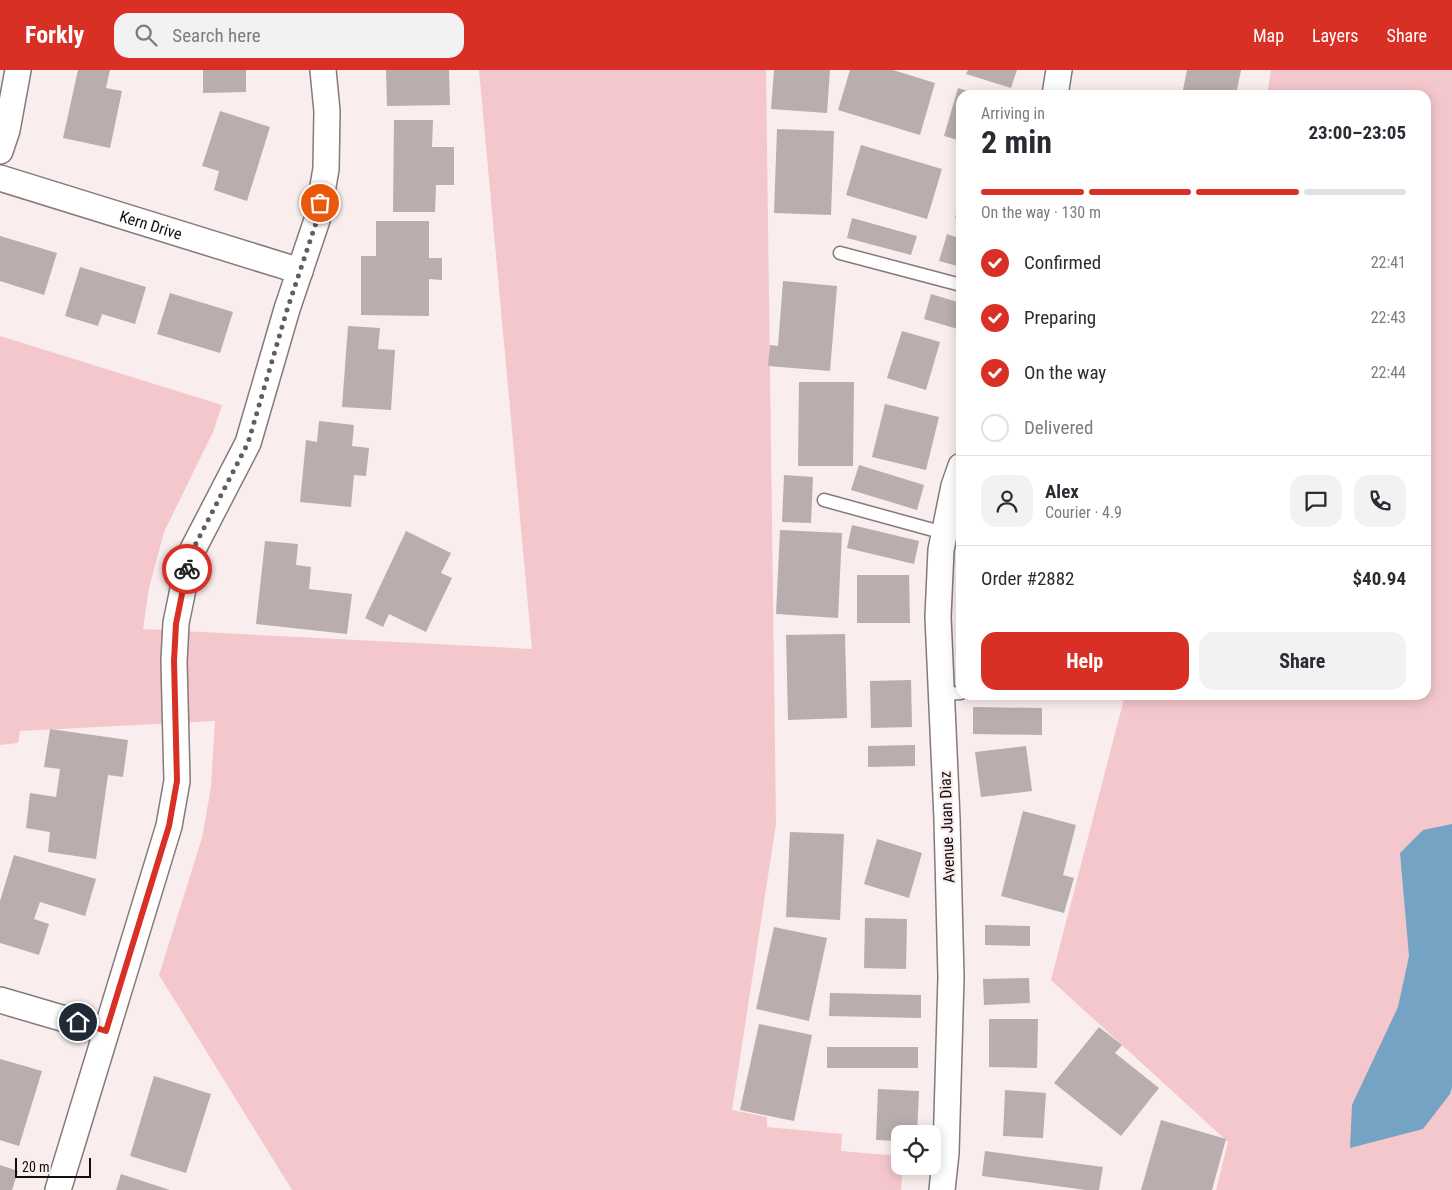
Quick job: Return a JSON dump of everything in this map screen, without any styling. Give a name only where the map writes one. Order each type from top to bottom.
[{"type":"street","points":[[0,151],[7,130],[18,70]]},
{"type":"street","points":[[58,1190],[169,826],[177,781],[174,661],[176,624],[190,555],[248,443],[317,220],[326,169],[327,111],[323,70]]},
{"type":"street","points":[[1056,90],[1059,70]]},
{"type":"street","name":"Kern Drive","points":[[0,178],[300,272]]},
{"type":"street","name":"Avenue Juan Diaz","points":[[942,1190],[946,1153],[951,977],[947,819],[951,694],[938,617],[941,550],[956,480]]},
{"type":"street","points":[[0,1000],[106,1031]]},
{"type":"lane","points":[[840,253],[956,284]]},
{"type":"lane","points":[[824,500],[944,533]]},
{"type":"shaded area","points":[[479,70],[766,70],[776,824],[732,1110],[767,1117],[767,1127],[842,1134],[841,1151],[891,1155],[891,1175],[902,1175],[901,1190],[292,1190],[159,975],[202,838],[211,787],[215,721],[20,731],[18,743],[0,745],[0,336],[222,405],[213,432],[164,532],[149,588],[143,629],[532,649]]},
{"type":"shaded area","points":[[1271,70],[1452,70],[1452,1190],[1216,1190],[1228,1142],[1051,980],[1124,700],[1431,700],[1431,90],[1268,90]]},
{"type":"water","points":[[1452,824],[1452,1087],[1450,1094],[1423,1129],[1350,1148],[1352,1105],[1398,1007],[1409,956],[1400,853],[1423,830]]},
{"type":"building","points":[[78,70],[110,70],[106,88],[122,91],[110,148],[63,138]]},
{"type":"building","points":[[203,70],[246,70],[246,92],[203,93]]},
{"type":"building","points":[[386,70],[449,70],[450,105],[387,106]]},
{"type":"building","points":[[774,70],[830,70],[827,113],[771,109]]},
{"type":"building","points":[[850,70],[893,70],[935,83],[920,135],[838,110]]},
{"type":"building","points":[[968,70],[1017,70],[1011,88],[966,74]]},
{"type":"building","points":[[1187,70],[1241,70],[1237,90],[1183,90]]},
{"type":"building","points":[[956,95],[956,140],[944,136]]},
{"type":"building","points":[[220,111],[270,127],[247,201],[214,190],[219,171],[202,166]]},
{"type":"building","points":[[394,120],[433,120],[432,147],[454,147],[454,185],[436,185],[435,212],[393,212]]},
{"type":"building","points":[[777,129],[834,131],[831,215],[774,213]]},
{"type":"building","points":[[861,145],[942,169],[927,219],[846,195]]},
{"type":"building","points":[[852,218],[917,236],[911,255],[847,238]]},
{"type":"building","points":[[376,221],[429,221],[429,258],[442,258],[442,280],[429,279],[429,316],[361,315],[361,256],[376,256]]},
{"type":"building","points":[[947,234],[956,237],[956,266],[939,261]]},
{"type":"building","points":[[0,236],[57,253],[44,295],[0,281]]},
{"type":"building","points":[[80,267],[146,287],[135,324],[102,314],[98,326],[65,316]]},
{"type":"building","points":[[783,281],[837,286],[830,371],[768,366],[770,345],[778,346]]},
{"type":"building","points":[[170,293],[233,312],[220,353],[157,334]]},
{"type":"building","points":[[931,294],[956,302],[956,329],[924,319]]},
{"type":"building","points":[[348,326],[380,328],[378,349],[395,350],[391,410],[342,407]]},
{"type":"building","points":[[902,331],[940,342],[926,390],[887,378]]},
{"type":"building","points":[[799,382],[854,382],[853,466],[798,466]]},
{"type":"building","points":[[885,404],[939,417],[926,470],[872,457]]},
{"type":"building","points":[[319,421],[354,425],[352,446],[369,448],[366,476],[354,475],[351,507],[300,502],[306,440],[317,442]]},
{"type":"building","points":[[859,465],[924,485],[917,510],[851,490]]},
{"type":"building","points":[[784,475],[813,477],[811,523],[782,522]]},
{"type":"building","points":[[852,525],[919,541],[914,564],[847,548]]},
{"type":"building","points":[[780,530],[842,533],[838,618],[776,614]]},
{"type":"building","points":[[406,531],[451,553],[441,573],[452,578],[426,632],[389,614],[383,627],[365,618]]},
{"type":"building","points":[[265,541],[298,544],[296,565],[311,567],[309,589],[352,594],[347,634],[256,624]]},
{"type":"building","points":[[857,575],[909,575],[910,623],[857,623]]},
{"type":"building","points":[[845,634],[847,718],[788,720],[786,635]]},
{"type":"building","points":[[911,680],[912,727],[871,728],[870,681]]},
{"type":"building","points":[[973,707],[1042,708],[1042,735],[973,734]]},
{"type":"building","points":[[50,729],[128,740],[123,777],[108,775],[96,859],[48,852],[50,832],[26,828],[30,793],[56,797],[60,769],[44,767]]},
{"type":"building","points":[[915,745],[915,766],[868,767],[868,746]]},
{"type":"building","points":[[1026,746],[1032,791],[981,797],[975,752]]},
{"type":"building","points":[[1023,811],[1076,825],[1063,875],[1074,878],[1064,913],[1001,896]]},
{"type":"building","points":[[790,832],[844,834],[840,920],[786,917]]},
{"type":"building","points":[[877,839],[922,853],[909,898],[864,884]]},
{"type":"building","points":[[14,855],[96,879],[85,916],[40,902],[34,919],[49,924],[39,955],[0,943],[0,901]]},
{"type":"building","points":[[865,918],[907,919],[906,969],[864,968]]},
{"type":"building","points":[[985,925],[1030,926],[1030,946],[985,945]]},
{"type":"building","points":[[774,927],[827,938],[809,1021],[756,1009]]},
{"type":"building","points":[[1029,978],[1030,1003],[984,1005],[983,979]]},
{"type":"building","points":[[830,993],[921,995],[921,1018],[829,1016]]},
{"type":"building","points":[[989,1019],[1038,1019],[1037,1068],[989,1067]]},
{"type":"building","points":[[759,1024],[812,1035],[794,1121],[740,1110]]},
{"type":"building","points":[[1099,1027],[1122,1045],[1115,1053],[1159,1088],[1121,1136],[1054,1083]]},
{"type":"building","points":[[827,1047],[918,1047],[918,1068],[827,1068]]},
{"type":"building","points":[[0,1059],[42,1071],[19,1146],[0,1140]]},
{"type":"building","points":[[154,1076],[211,1094],[186,1173],[130,1156]]},
{"type":"building","points":[[878,1089],[919,1091],[917,1125],[891,1125],[891,1141],[876,1140]]},
{"type":"building","points":[[1005,1090],[1046,1093],[1043,1138],[1003,1136]]},
{"type":"building","points":[[1161,1120],[1226,1139],[1212,1190],[1141,1190]]},
{"type":"building","points":[[985,1151],[1103,1167],[1099,1190],[1086,1190],[982,1176]]},
{"type":"building","points":[[0,1165],[18,1171],[12,1190],[0,1190]]},
{"type":"building","points":[[121,1174],[170,1190],[116,1190]]},
{"type":"way so far","points":[[187,569],[190,555],[248,443],[287,310],[317,220],[320,203]]},
{"type":"route","points":[[78,1022],[106,1031],[169,826],[177,781],[174,661],[176,624],[187,569]]}]
